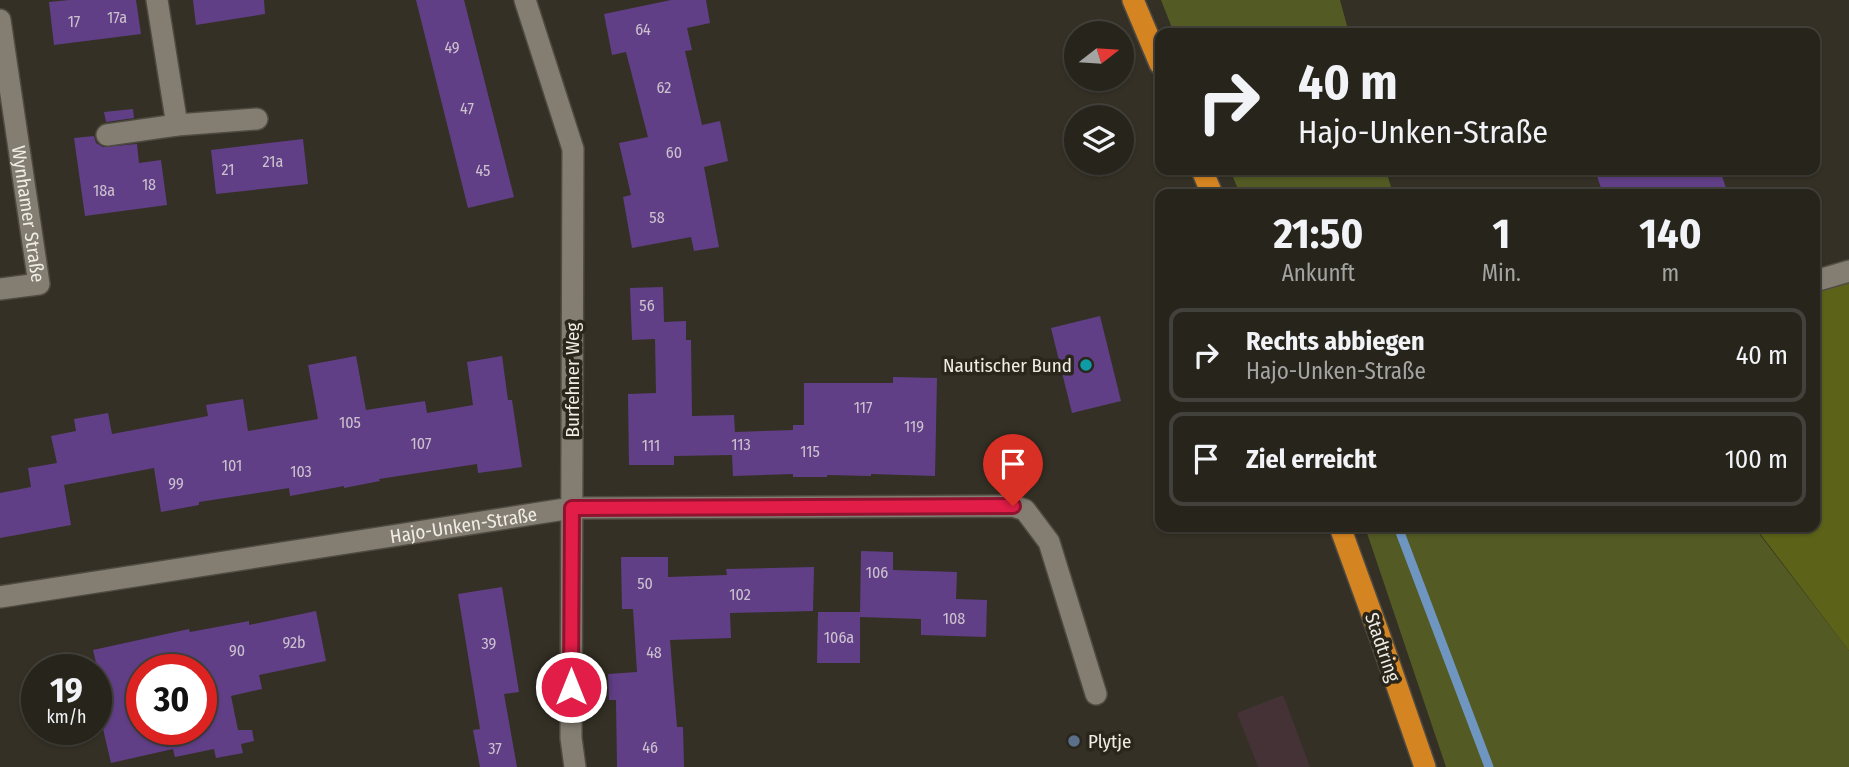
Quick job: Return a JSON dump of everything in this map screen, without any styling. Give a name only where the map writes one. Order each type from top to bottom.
[{"type":"highway","points":[[1133,0],[1155,52]]},
{"type":"highway","name":"Stadtring","points":[[1342,532],[1425,767]]},
{"type":"street","points":[[157,0],[177,125]]},
{"type":"street","name":"Burfehner Weg","points":[[525,0],[573,149],[571,738],[575,767]]},
{"type":"street","name":"Wynhamer Straße","points":[[0,20],[39,284],[0,289]]},
{"type":"street","points":[[107,135],[177,125],[257,119]]},
{"type":"street","points":[[1820,280],[1849,271]]},
{"type":"street","name":"Hajo-Unken-Straße","points":[[0,597],[572,508],[1013,506],[1025,510],[1049,542],[1096,694]]},
{"type":"shaded area","points":[[1283,695],[1310,767],[1258,767],[1237,713]]},
{"type":"green space","points":[[1161,0],[1340,0],[1348,28],[1172,28]]},
{"type":"green space","points":[[1232,175],[1387,175],[1392,189],[1238,189]]},
{"type":"green space","points":[[1849,276],[1849,651],[1759,532],[1820,532],[1820,284]]},
{"type":"green space","points":[[1367,532],[1758,532],[1849,651],[1849,767],[1446,767]]},
{"type":"building","points":[[136,0],[141,34],[54,45],[49,2]]},
{"type":"building","points":[[193,0],[264,0],[265,14],[196,25]]},
{"type":"building","points":[[416,0],[464,0],[514,197],[468,208]]},
{"type":"building","points":[[671,0],[706,0],[710,23],[687,28],[692,50],[685,51],[702,125],[720,121],[728,161],[704,167],[719,247],[694,251],[691,237],[632,248],[623,197],[631,195],[619,143],[648,137],[626,52],[612,55],[604,14]]},
{"type":"building","points":[[133,109],[134,118],[106,122],[104,112]]},
{"type":"building","points":[[94,136],[96,143],[103,147],[137,144],[139,163],[161,160],[167,205],[85,216],[74,138]]},
{"type":"building","points":[[303,139],[308,184],[216,194],[211,150]]},
{"type":"building","points":[[1597,175],[1722,175],[1726,189],[1601,189]]},
{"type":"building","points":[[663,287],[664,322],[686,321],[686,340],[691,340],[692,416],[734,415],[735,432],[793,430],[793,425],[804,425],[804,383],[893,383],[893,377],[937,378],[935,476],[733,476],[732,455],[674,456],[674,465],[629,465],[628,394],[656,393],[655,339],[632,340],[630,288]]},
{"type":"building","name":"Nautischer Bund","points":[[1100,316],[1121,401],[1072,413],[1051,328]]},
{"type":"building","points":[[356,356],[366,410],[425,401],[427,413],[473,405],[467,362],[502,356],[522,467],[478,473],[477,464],[290,496],[289,488],[199,502],[199,505],[161,512],[154,468],[64,485],[71,525],[0,538],[0,493],[31,487],[28,468],[57,463],[51,436],[76,431],[74,419],[108,413],[112,434],[208,416],[206,405],[243,399],[248,431],[318,419],[308,365]]},
{"type":"building","points":[[861,551],[893,552],[893,570],[957,572],[956,599],[987,600],[986,637],[921,635],[921,619],[860,617],[860,663],[817,663],[818,612],[860,612],[860,615]]},
{"type":"building","points":[[621,557],[668,557],[668,577],[727,575],[726,569],[814,567],[813,611],[730,613],[731,638],[670,640],[677,727],[683,727],[684,767],[617,767],[616,700],[609,700],[608,674],[637,672],[633,609],[622,609]]},
{"type":"building","points":[[502,587],[519,692],[504,694],[517,767],[480,767],[473,730],[480,729],[458,594]]},
{"type":"building","points":[[316,611],[326,661],[259,675],[262,689],[231,696],[238,730],[252,730],[254,741],[241,744],[243,753],[216,758],[214,749],[175,757],[173,749],[111,763],[107,745],[112,745],[112,654],[94,654],[93,650],[189,629],[190,632],[249,621],[249,625]]},
{"type":"waterway","points":[[1400,532],[1489,767]]},
{"type":"place","name":"Nautischer Bund","points":[[1086,365]]},
{"type":"place","name":"Plytje","points":[[1074,741]]},
{"type":"route","points":[[571,687],[572,508],[1013,506]]}]
